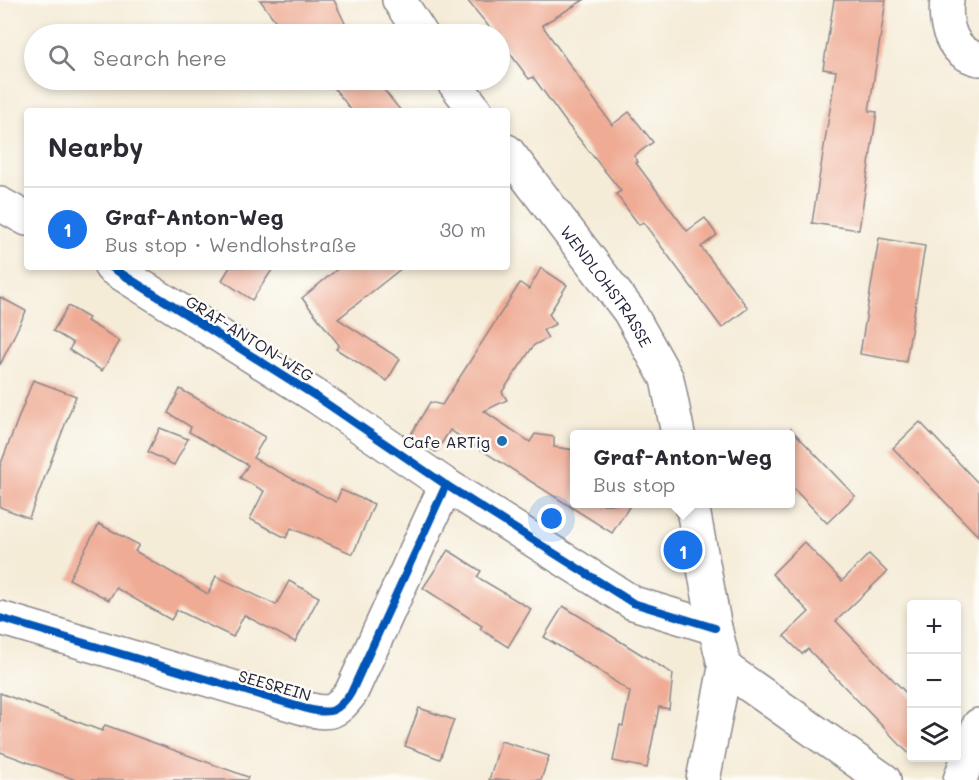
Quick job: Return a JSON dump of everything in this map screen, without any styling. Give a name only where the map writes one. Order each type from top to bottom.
[{"type":"street","points":[[399,0],[415,24]]},
{"type":"street","points":[[947,0],[945,14],[949,36],[959,50],[979,59]]},
{"type":"street","points":[[460,90],[474,108]]},
{"type":"street","name":"WENDLOHSTRASSE","points":[[510,155],[629,311],[667,379],[677,430]]},
{"type":"street","points":[[0,204],[24,217]]},
{"type":"street","name":"GRAF-ANTON-WEG","points":[[116,270],[317,397],[446,485],[633,603],[715,628]]},
{"type":"street","name":"SEESREIN","points":[[0,618],[307,709],[322,712],[334,711],[351,693],[446,485]]},
{"type":"street","points":[[693,508],[715,628],[725,668],[704,780]]},
{"type":"street","points":[[725,668],[884,780]]},
{"type":"street","points":[[960,780],[979,725]]},
{"type":"building","points":[[260,0],[334,0],[345,24],[278,24]]},
{"type":"building","points":[[467,0],[584,0],[542,25],[612,125],[629,112],[653,142],[634,156],[638,162],[636,163],[687,231],[705,218],[717,235],[701,247],[748,308],[722,328],[643,222],[639,225],[616,194],[621,191],[533,77],[529,79],[510,53],[510,24],[487,24]]},
{"type":"building","points":[[834,0],[886,0],[869,111],[877,112],[859,230],[812,223],[836,71],[823,69]]},
{"type":"building","points":[[336,90],[384,90],[399,108],[350,108]]},
{"type":"building","points":[[879,238],[925,246],[906,362],[860,354]]},
{"type":"building","points":[[541,268],[567,285],[549,314],[556,324],[543,330],[548,338],[534,345],[502,392],[507,400],[484,411],[530,442],[535,434],[554,437],[554,447],[570,449],[570,506],[450,430],[436,452],[410,436],[430,402],[442,405],[520,283],[529,289]]},
{"type":"building","points":[[228,270],[272,270],[252,300],[222,280]]},
{"type":"building","points":[[336,270],[399,270],[338,319],[400,359],[387,381],[336,349],[339,345],[302,298]]},
{"type":"building","points":[[0,297],[26,311],[0,365]]},
{"type":"building","points":[[68,306],[89,318],[87,321],[120,341],[102,371],[69,350],[73,343],[53,331]]},
{"type":"building","points":[[33,380],[76,396],[29,518],[0,507],[0,466]]},
{"type":"building","points":[[180,389],[265,437],[253,458],[336,502],[341,490],[374,504],[353,554],[291,528],[286,538],[250,519],[264,491],[240,478],[248,465],[189,432],[191,427],[168,413]]},
{"type":"building","points":[[920,422],[979,484],[979,537],[893,448]]},
{"type":"building","points":[[160,428],[188,439],[174,465],[148,452]]},
{"type":"building","points":[[795,433],[855,496],[827,523],[795,490]]},
{"type":"building","points":[[573,508],[628,508],[612,533]]},
{"type":"building","points":[[99,524],[139,545],[135,551],[208,594],[216,576],[276,605],[289,581],[319,597],[295,642],[244,615],[233,637],[177,610],[171,620],[116,588],[109,600],[69,579]]},
{"type":"building","points":[[804,542],[842,581],[869,554],[887,572],[836,621],[907,694],[907,752],[808,649],[802,654],[784,636],[809,612],[772,574]]},
{"type":"building","points":[[448,550],[481,571],[477,577],[531,609],[508,647],[480,629],[482,626],[423,588]]},
{"type":"building","points":[[563,606],[673,674],[669,709],[659,707],[647,768],[613,761],[620,725],[623,726],[630,692],[544,637]]},
{"type":"building","points":[[0,693],[102,731],[105,725],[248,777],[247,780],[76,780],[0,752]]},
{"type":"building","points":[[419,708],[454,720],[440,759],[405,746]]},
{"type":"building","points":[[501,741],[549,756],[541,780],[489,780]]},
{"type":"cycle path","points":[[116,270],[317,397],[446,485],[633,603],[715,628]]},
{"type":"cycle path","points":[[0,618],[307,709],[328,712],[337,708],[351,693],[446,485]]},
{"type":"place","name":"Cafe ARTig","points":[[502,441]]},
{"type":"place","name":"Graf-Anton-Weg","points":[[683,550]]}]
